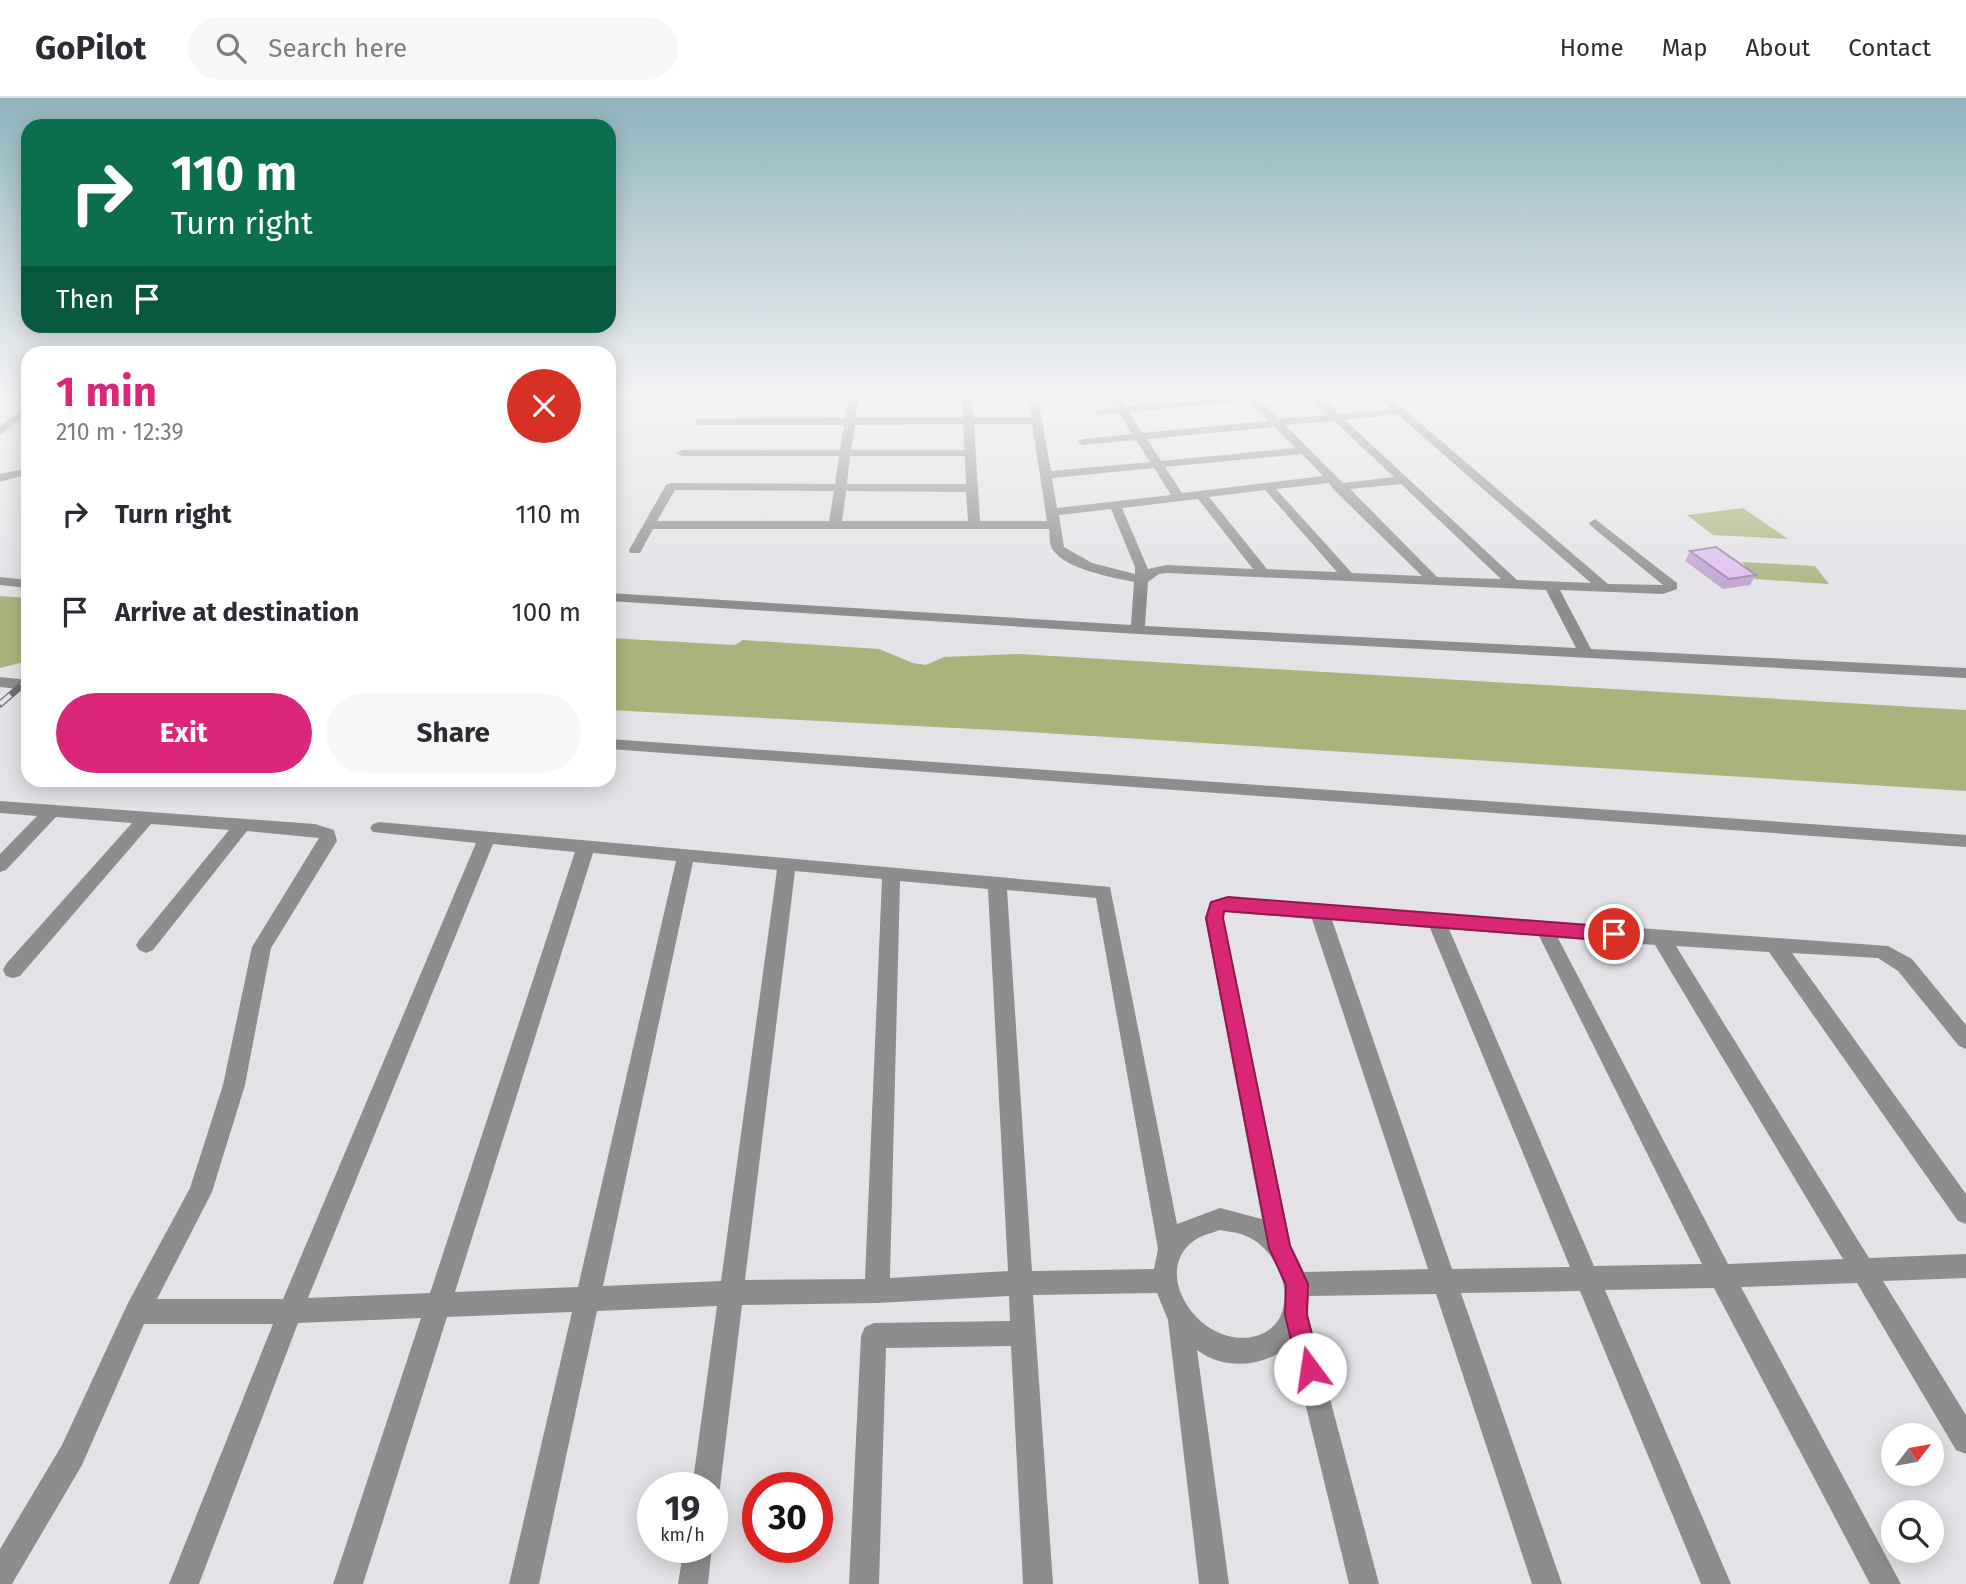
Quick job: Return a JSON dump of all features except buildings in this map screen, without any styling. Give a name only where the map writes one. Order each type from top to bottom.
[{"type":"street","points":[[835,525],[843,461]]},
{"type":"street","points":[[970,461],[974,526]]},
{"type":"street","points":[[1043,461],[1058,548],[1067,556],[1093,568],[1142,580],[1156,570],[1167,569],[1663,590],[1672,586],[1595,523]]},
{"type":"street","points":[[1155,461],[1179,497]]},
{"type":"street","points":[[1045,475],[1210,461]]},
{"type":"street","points":[[1312,461],[1435,582]]},
{"type":"street","points":[[1384,461],[1514,584]]},
{"type":"street","points":[[1457,461],[1604,588]]},
{"type":"street","points":[[0,478],[21,473]]},
{"type":"street","points":[[648,525],[974,526],[1055,519],[1115,505],[1268,487],[1404,480]]},
{"type":"street","points":[[635,550],[670,488],[675,486],[972,488]]},
{"type":"street","points":[[1268,487],[1349,578]]},
{"type":"street","points":[[1201,495],[1265,575]]},
{"type":"street","points":[[1115,505],[1139,556],[1142,580],[1138,630]]},
{"type":"street","points":[[0,582],[21,584]]},
{"type":"street","points":[[1551,586],[1585,652]]},
{"type":"street","points":[[616,597],[1138,630],[1966,673]]},
{"type":"street","points":[[0,682],[21,684]]},
{"type":"street","points":[[616,745],[1966,841]]},
{"type":"street","points":[[0,807],[243,824],[323,831],[328,834],[328,841],[266,936],[234,1085],[200,1192],[137,1312],[72,1455],[0,1577]]},
{"type":"street","points":[[0,865],[52,811]]},
{"type":"street","points":[[13,970],[147,817]]},
{"type":"street","points":[[146,945],[243,824]]},
{"type":"street","points":[[379,828],[1104,892],[1170,1248],[1163,1281],[1180,1321],[1214,1584]]},
{"type":"street","points":[[184,1584],[290,1311],[487,837]]},
{"type":"street","points":[[348,1584],[435,1306],[586,846]]},
{"type":"street","points":[[524,1584],[686,855]]},
{"type":"street","points":[[708,1472],[787,864]]},
{"type":"street","points":[[877,1291],[891,873]]},
{"type":"street","points":[[997,883],[1018,1283],[1038,1584]]},
{"type":"street","points":[[1364,1584],[1296,1315],[1297,1284],[1280,1248],[1215,911],[1217,907],[1228,904],[1661,938],[1862,949],[1891,955],[1905,965],[1966,1040]]},
{"type":"street","points":[[1320,911],[1547,1584]]},
{"type":"street","points":[[1436,920],[1585,1279],[1716,1584]]},
{"type":"street","points":[[1544,928],[1721,1276],[1886,1584]]},
{"type":"street","points":[[1661,938],[1966,1440]]},
{"type":"street","points":[[1775,945],[1966,1213]]},
{"type":"street","points":[[1170,1248],[1182,1232],[1200,1222],[1220,1219],[1241,1222],[1262,1232],[1280,1248]]},
{"type":"street","points":[[1297,1284],[1443,1279],[1721,1276],[1966,1266]]},
{"type":"street","points":[[137,1312],[290,1311],[732,1293],[877,1291],[1018,1283],[1163,1281]]},
{"type":"street","points":[[1180,1321],[1203,1342],[1231,1353],[1259,1351],[1282,1338],[1296,1315]]},
{"type":"street","points":[[864,1584],[874,1336],[1021,1333]]},
{"type":"street","points":[[693,1584],[696,1563]]},
{"type":"shaded area","points":[[1743,508],[1788,539],[1713,535],[1687,515]]},
{"type":"shaded area","points":[[1742,562],[1815,566],[1829,584],[1755,579]]},
{"type":"shaded area","points":[[0,596],[21,598],[21,663],[0,668]]},
{"type":"shaded area","points":[[616,638],[735,645],[743,640],[879,649],[913,663],[926,665],[944,657],[1019,654],[1966,710],[1966,791],[1013,731],[616,710]]},
{"type":"railway","points":[[0,704],[21,686]]},
{"type":"route","points":[[1310,1369],[1296,1315],[1297,1284],[1280,1248],[1214,918],[1217,907],[1228,904],[1614,934]]}]
